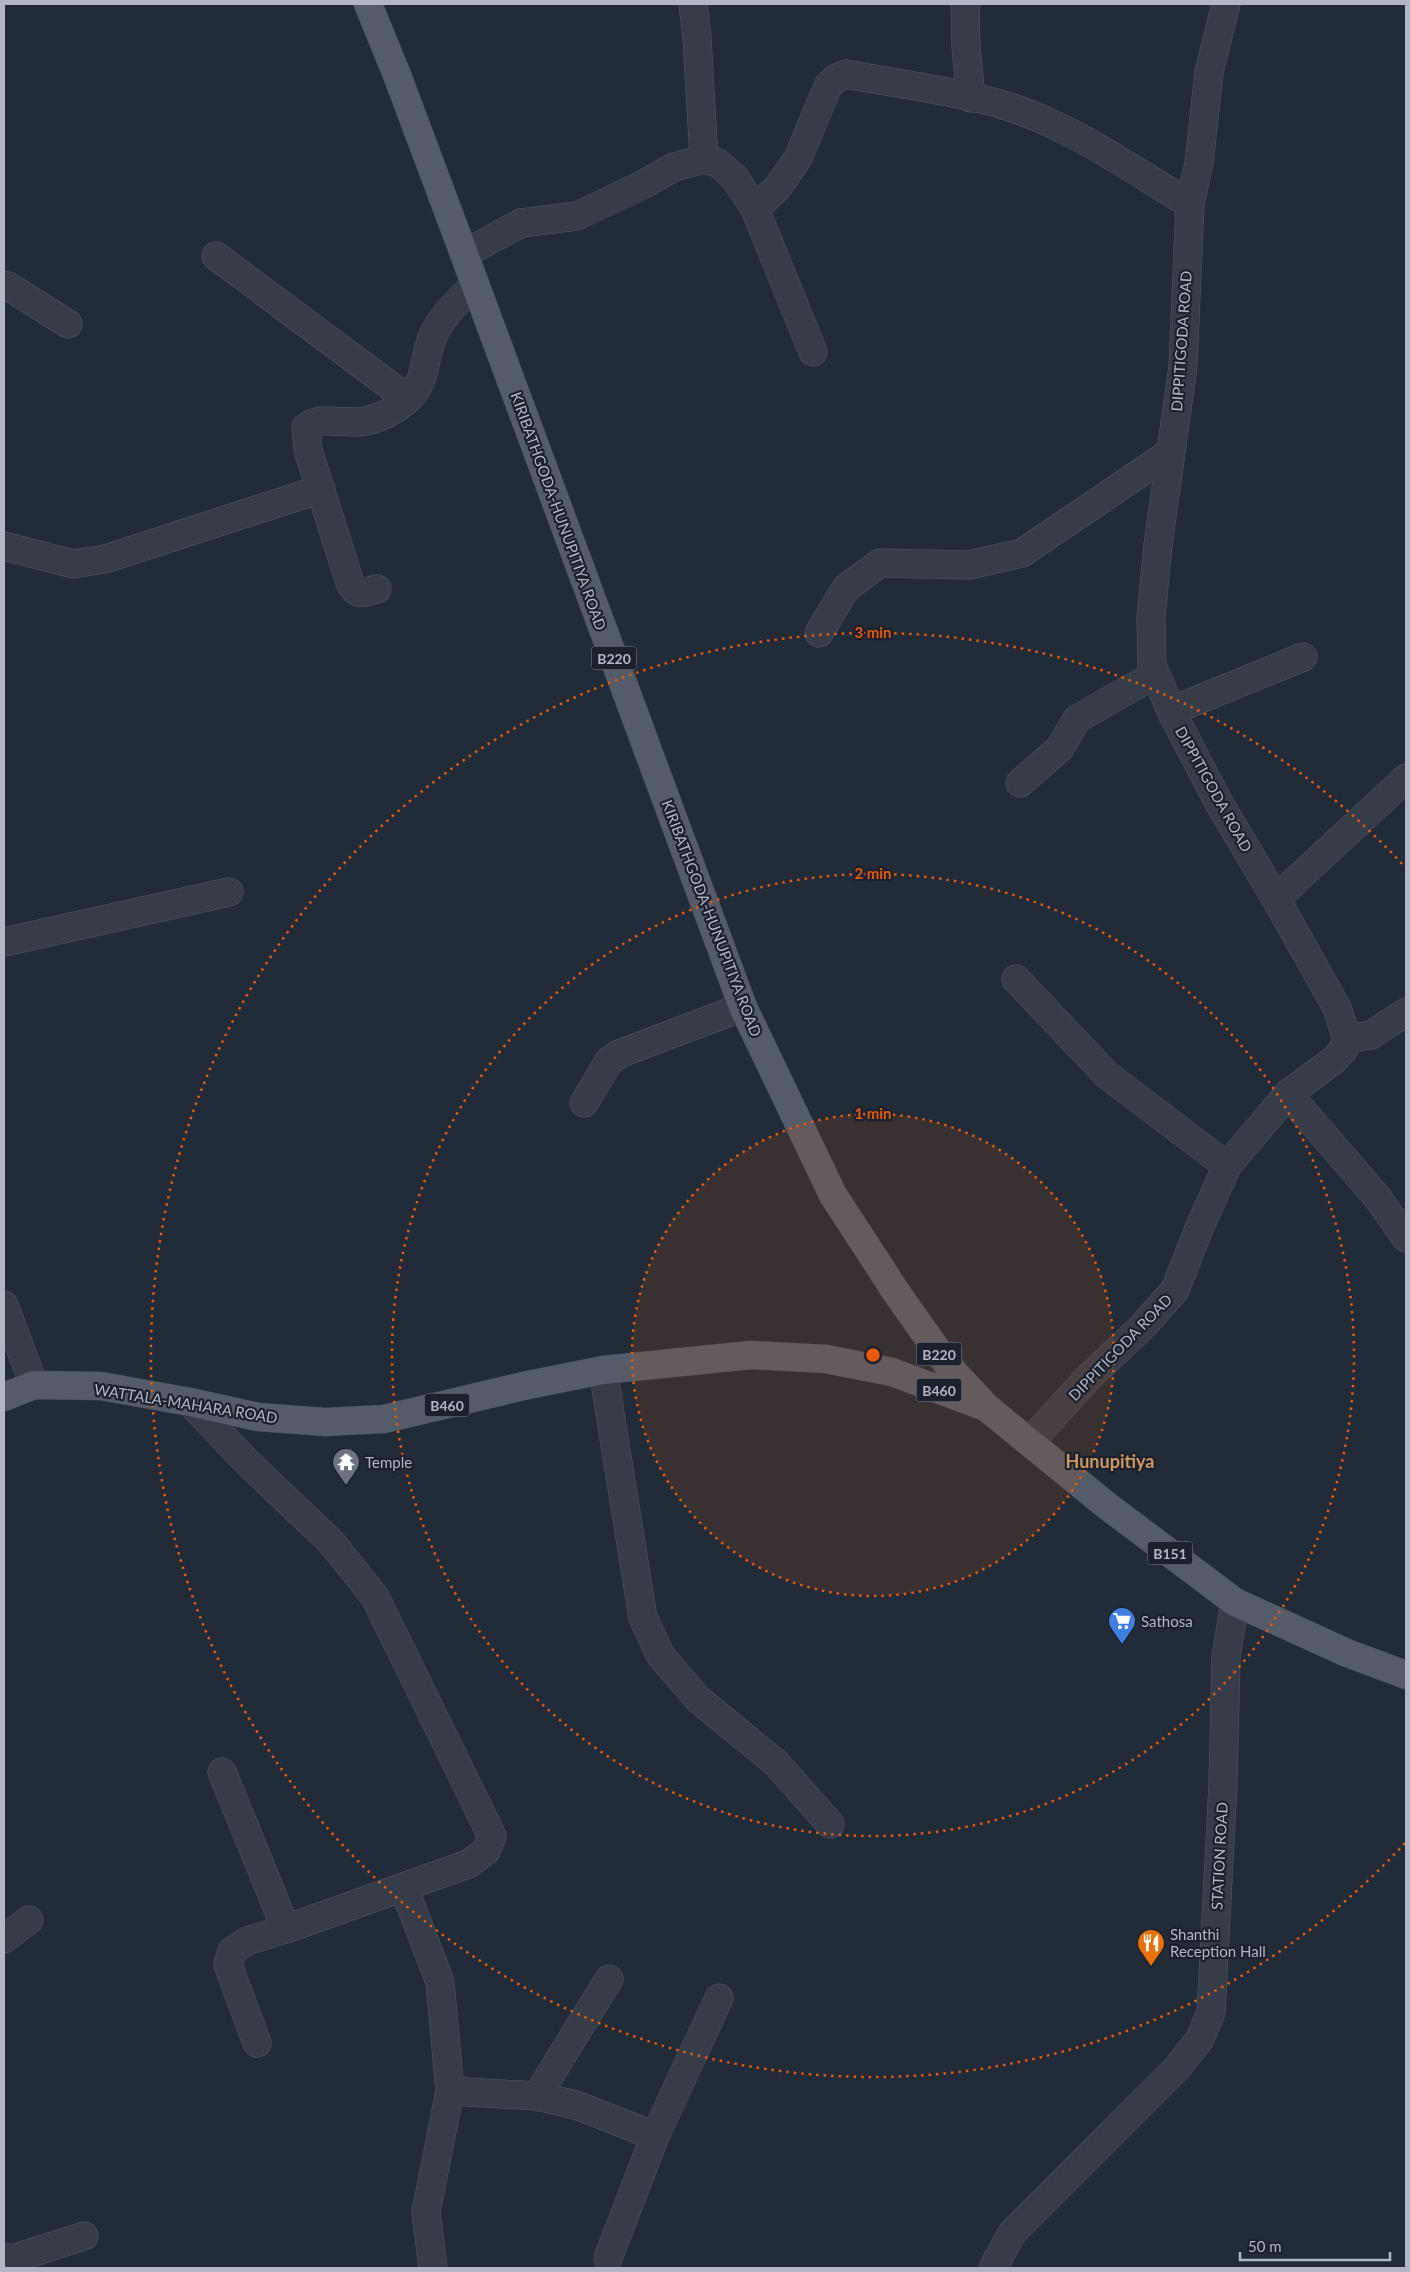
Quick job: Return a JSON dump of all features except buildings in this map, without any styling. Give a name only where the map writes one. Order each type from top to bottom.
[{"type":"main road","name":"KIRIBATHGODA-HUNUPITIYA ROAD","points":[[368,4],[397,75],[464,254],[743,1007],[833,1195],[898,1295],[949,1367],[986,1407],[1106,1505],[1234,1602],[1347,1653],[1406,1675]]},
{"type":"main road","name":"WATTALA-MAHARA ROAD","points":[[4,1398],[34,1385],[101,1386],[190,1402],[258,1417],[325,1422],[384,1419],[528,1385],[603,1370],[751,1354],[826,1359],[892,1372],[986,1407]]},
{"type":"street","points":[[693,4],[697,38],[704,159]]},
{"type":"street","points":[[965,4],[966,47],[971,98]]},
{"type":"street","name":"DIPPITIGODA ROAD","points":[[1030,1442],[1087,1378],[1143,1326],[1175,1290],[1198,1231],[1227,1166],[1288,1094],[1334,1060],[1343,1050],[1347,1039],[1337,1008],[1276,899],[1219,803],[1171,712],[1152,665],[1151,617],[1158,545],[1183,366],[1190,204],[1199,163],[1209,72],[1226,4]]},
{"type":"street","points":[[755,208],[778,187],[798,158],[828,86],[835,79],[846,74],[1002,104],[1090,144],[1190,204]]},
{"type":"street","points":[[464,254],[521,223],[577,216],[642,186],[674,167],[704,159],[718,163],[735,178],[755,208],[813,352]]},
{"type":"street","points":[[216,256],[408,399]]},
{"type":"street","points":[[4,285],[68,324]]},
{"type":"street","points":[[377,589],[360,593],[354,591],[308,450],[306,427],[320,420],[335,423],[366,421],[393,411],[408,399],[421,382],[431,341],[439,323],[456,302],[475,285]]},
{"type":"street","points":[[819,633],[846,588],[880,563],[969,565],[1022,553],[1172,452]]},
{"type":"street","points":[[4,546],[73,564],[105,559],[321,489]]},
{"type":"street","points":[[1171,712],[1303,656]]},
{"type":"street","points":[[1020,783],[1060,748],[1077,719],[1156,674]]},
{"type":"street","points":[[1276,899],[1406,778]]},
{"type":"street","points":[[4,942],[229,892]]},
{"type":"street","points":[[1016,979],[1107,1075],[1227,1166]]},
{"type":"street","points":[[584,1103],[609,1061],[620,1054],[743,1007]]},
{"type":"street","points":[[1347,1039],[1371,1035],[1406,1012]]},
{"type":"street","points":[[1288,1094],[1377,1197],[1406,1238]]},
{"type":"street","points":[[4,1305],[34,1385]]},
{"type":"street","points":[[603,1370],[643,1618],[661,1656],[698,1699],[777,1764],[830,1824]]},
{"type":"street","points":[[190,1402],[246,1461],[332,1543],[375,1597],[492,1836],[486,1851],[468,1864],[439,1873],[404,1888],[247,1941],[232,1951],[228,1965],[257,2043]]},
{"type":"street","name":"STATION ROAD","points":[[993,2268],[1012,2234],[1177,2068],[1200,2039],[1212,2012],[1223,1784],[1226,1657],[1234,1602]]},
{"type":"street","points":[[222,1772],[286,1929]]},
{"type":"street","points":[[404,1888],[440,1982],[450,2091],[426,2212],[433,2268]]},
{"type":"street","points":[[4,1939],[29,1920]]},
{"type":"street","points":[[537,2096],[609,1979]]},
{"type":"street","points":[[608,2258],[655,2136],[719,1998]]},
{"type":"street","points":[[450,2091],[537,2096],[576,2105],[655,2136]]},
{"type":"street","points":[[4,2257],[12,2260],[84,2236]]},
{"type":"place","name":"Temple","points":[[346,1486]]},
{"type":"place","name":"Sathosa","points":[[1122,1645]]},
{"type":"place","name":"Shanthi Reception Hall","points":[[1151,1967]]},
{"type":"district","name":"Hunupitiya","points":[[1110,1461]]}]
